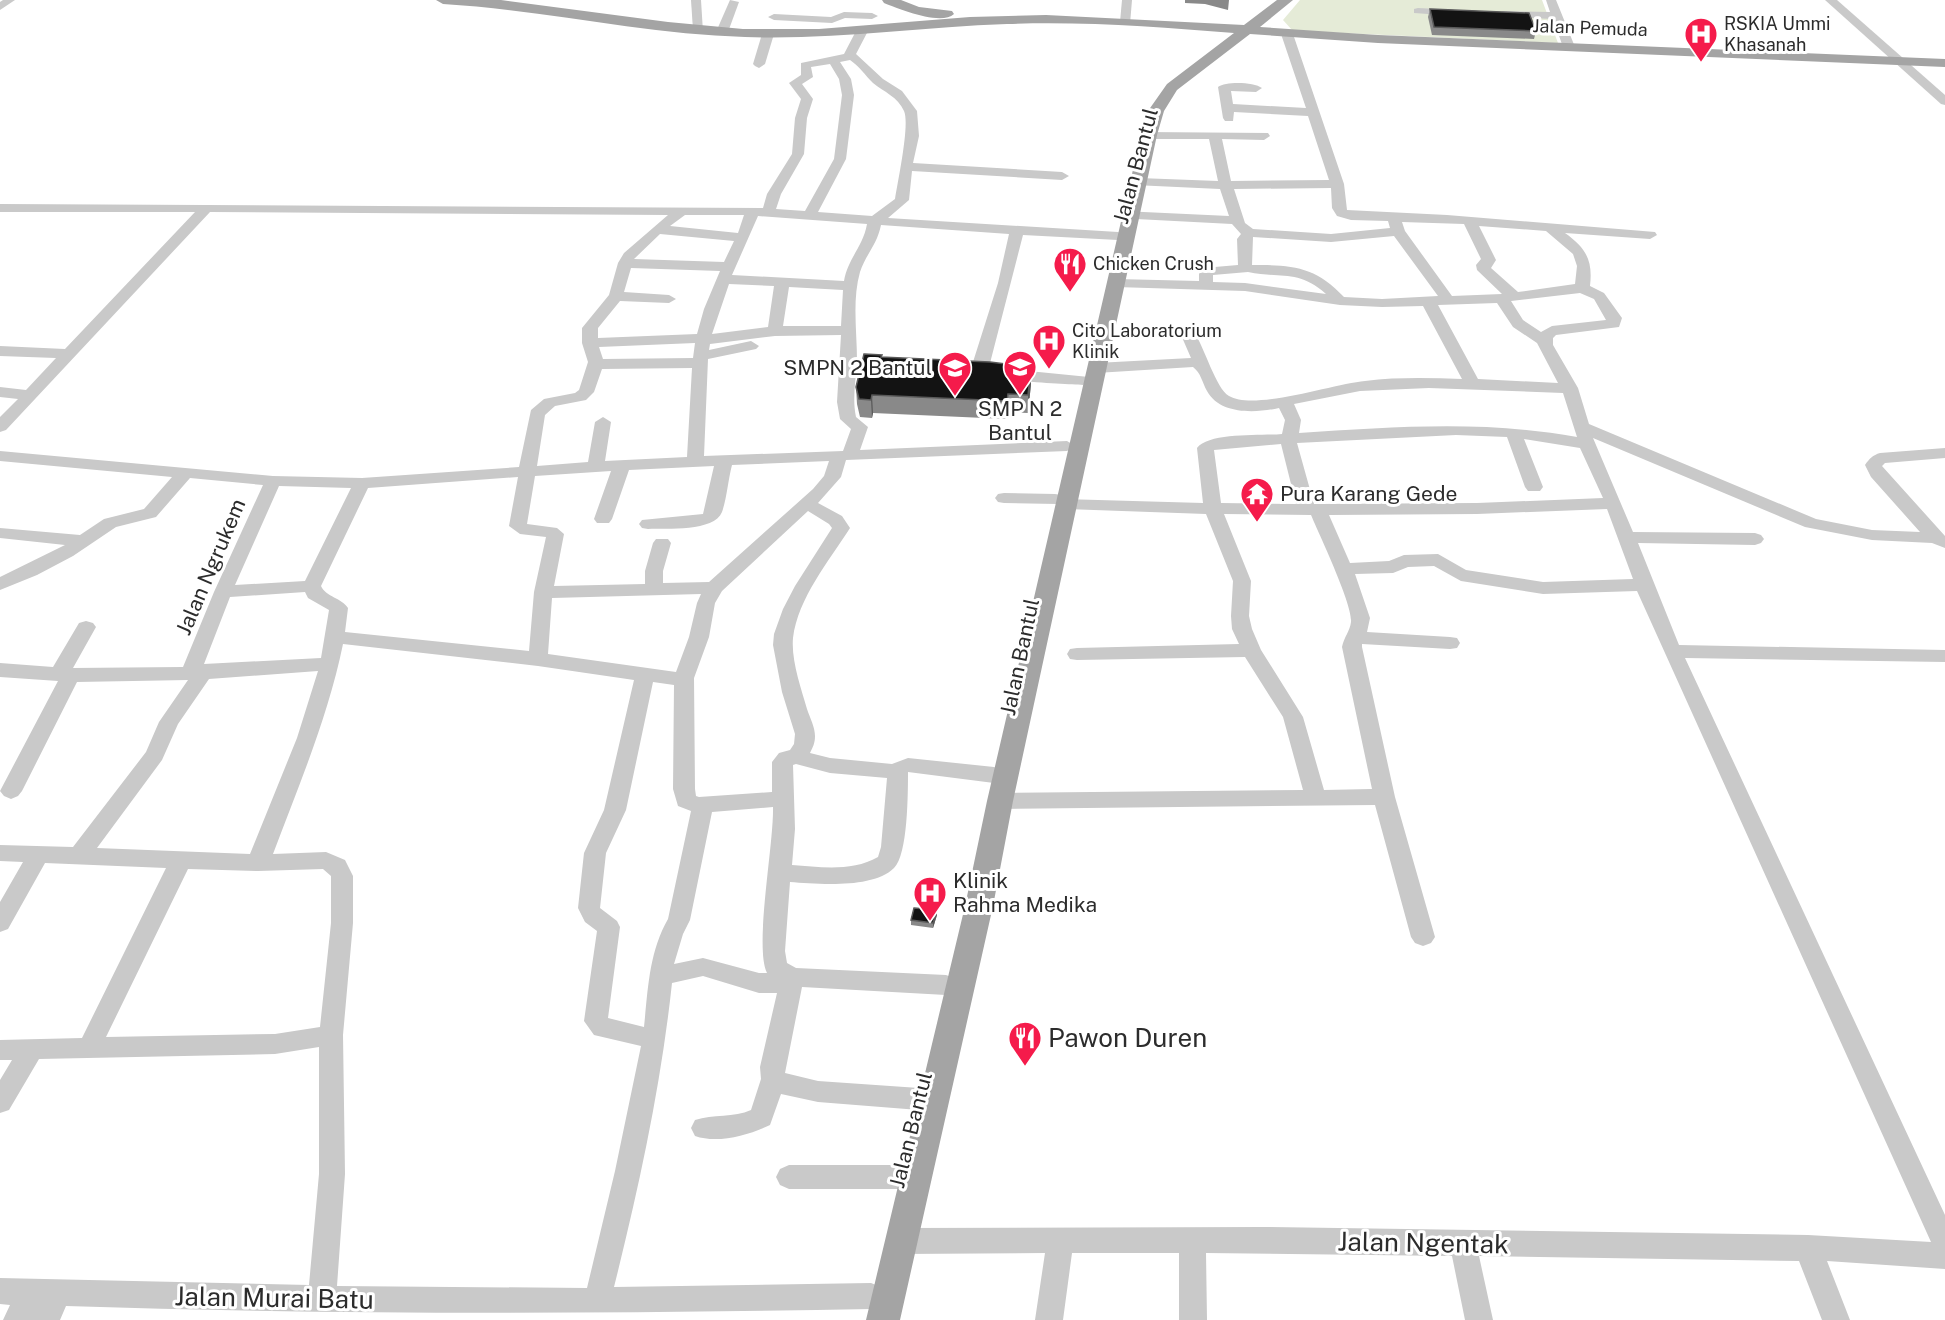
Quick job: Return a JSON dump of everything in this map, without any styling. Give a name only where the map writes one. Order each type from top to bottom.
[{"type":"main road","points":[[443,0],[479,1],[699,30],[768,34],[862,31],[1001,20],[1060,19]]},
{"type":"main road","points":[[889,0],[908,8],[935,14],[1060,19]]},
{"type":"main road","points":[[1239,30],[1274,0]]},
{"type":"main road","points":[[1239,30],[1286,0]]},
{"type":"main road","name":"Jalan Pemuda","points":[[1060,19],[1126,21],[1287,34],[1945,63]]},
{"type":"main road","name":"Jalan Bantul","points":[[1060,501],[1067,446],[1118,236],[1138,182],[1156,111],[1172,87],[1239,30]]},
{"type":"main road","name":"Jalan Bantul","points":[[873,1312],[919,1099],[997,788],[1060,501],[1116,284],[1126,216],[1145,122],[1155,95],[1175,74],[1239,30]]},
{"type":"main road","name":"Jalan Bantul","points":[[873,1312],[900,1241],[979,906],[997,788]]},
{"type":"street","points":[[0,7],[10,0]]},
{"type":"street","points":[[696,0],[699,30]]},
{"type":"street","points":[[1126,21],[1127,0]]},
{"type":"street","points":[[1551,0],[1569,47]]},
{"type":"street","points":[[1830,0],[1945,101]]},
{"type":"street","points":[[722,32],[734,2]]},
{"type":"street","points":[[1418,11],[1474,13]]},
{"type":"street","points":[[1495,14],[1558,16]]},
{"type":"street","points":[[774,17],[834,20],[844,15],[872,16]]},
{"type":"street","points":[[695,462],[702,349],[714,300],[743,238],[774,194],[798,154],[801,118],[807,99],[795,83],[807,77],[806,64],[849,55],[862,31]]},
{"type":"street","points":[[759,64],[768,34]]},
{"type":"street","points":[[1287,34],[1337,184],[1339,208],[1344,214],[1354,217],[1396,225],[1448,300]]},
{"type":"street","points":[[781,799],[703,805],[688,802],[684,793],[684,676],[699,637],[706,603],[714,588],[765,540],[808,504],[832,477],[860,427],[848,420],[845,402],[849,363],[851,286],[855,264],[871,241],[875,221],[902,200],[913,126],[908,104],[849,55]]},
{"type":"street","points":[[810,215],[840,159],[848,95],[845,79],[833,60]]},
{"type":"street","points":[[1229,136],[1229,108],[1224,87],[1256,88]]},
{"type":"street","points":[[1229,108],[1312,112]]},
{"type":"street","points":[[1149,135],[1264,136]]},
{"type":"street","points":[[1215,136],[1219,164],[1228,185],[1237,220],[1239,225],[1249,233],[1322,238],[1396,225],[1470,222],[1650,235]]},
{"type":"street","points":[[908,167],[1062,176]]},
{"type":"street","points":[[1138,182],[1228,185],[1337,184]]},
{"type":"street","points":[[538,659],[543,592],[555,534],[551,531],[527,531],[518,526],[534,422],[537,413],[550,402],[583,395],[595,364],[590,343],[590,328],[616,296],[625,263],[629,256],[657,229],[686,210],[692,195]]},
{"type":"street","points":[[0,207],[686,210],[810,215],[1017,231],[1118,236]]},
{"type":"street","points":[[0,427],[206,208]]},
{"type":"street","points":[[1126,216],[1237,220]]},
{"type":"street","points":[[1470,222],[1489,260],[1483,265],[1484,270],[1508,298],[1508,313],[1517,325],[1544,340],[1570,388],[1585,436],[1672,651],[1945,1244]]},
{"type":"street","points":[[1519,226],[1528,244]]},
{"type":"street","points":[[1551,228],[1580,252],[1586,260],[1582,288]]},
{"type":"street","points":[[657,229],[743,238]]},
{"type":"street","points":[[1017,231],[1005,283],[981,362],[981,370],[994,374],[1083,380]]},
{"type":"street","points":[[1206,286],[1208,272],[1245,269],[1245,240],[1249,233]]},
{"type":"street","points":[[625,263],[727,273],[782,282],[851,286]]},
{"type":"street","points":[[1252,269],[1292,270],[1311,275],[1326,285],[1340,302]]},
{"type":"street","points":[[775,331],[782,282]]},
{"type":"street","points":[[1116,284],[1257,288],[1340,302],[1508,298],[1582,288],[1599,296],[1614,318],[1614,324],[1552,331],[1545,336],[1544,340]]},
{"type":"street","points":[[616,296],[669,299]]},
{"type":"street","points":[[1428,301],[1473,385]]},
{"type":"street","points":[[590,343],[702,349],[775,331],[849,330]]},
{"type":"street","points":[[1189,335],[1216,394],[1224,401],[1251,406],[1361,386],[1407,384],[1570,388]]},
{"type":"street","points":[[595,364],[702,349],[751,346]]},
{"type":"street","points":[[0,351],[69,354]]},
{"type":"street","points":[[1096,368],[1187,361],[1201,364]]},
{"type":"street","points":[[0,392],[29,395]]},
{"type":"street","points":[[1283,402],[1293,417],[1294,430],[1288,440],[1312,510],[1343,569],[1360,618],[1352,647],[1384,797],[1423,937]]},
{"type":"street","points":[[596,466],[603,422]]},
{"type":"street","points":[[1316,798],[1293,717],[1251,650],[1242,629],[1240,616],[1242,581],[1213,509],[1204,458],[1205,448],[1224,442],[1447,432],[1513,432],[1551,436],[1585,436],[1811,523],[1872,535],[1940,540]]},
{"type":"street","points":[[1513,432],[1534,487]]},
{"type":"street","points":[[0,456],[273,481],[362,483],[596,466],[1067,446]]},
{"type":"street","points":[[1940,540],[1877,473],[1873,465],[1880,458],[1945,453]]},
{"type":"street","points":[[648,524],[700,521],[709,518],[712,514],[724,461]]},
{"type":"street","points":[[603,519],[622,465]]},
{"type":"street","points":[[0,584],[67,552],[110,522],[150,513],[186,472]]},
{"type":"street","name":"Jalan Ngrukem","points":[[78,857],[155,755],[169,722],[198,671],[223,592],[273,481]]},
{"type":"street","points":[[258,863],[315,712],[336,637],[339,608],[315,594],[312,586],[362,483]]},
{"type":"street","points":[[1004,498],[1213,509],[1312,510],[1450,509],[1614,503]]},
{"type":"street","points":[[797,756],[804,745],[805,734],[789,681],[783,645],[784,634],[792,609],[804,586],[841,528],[836,520],[808,504]]},
{"type":"street","points":[[0,533],[82,541]]},
{"type":"street","points":[[1626,537],[1755,539]]},
{"type":"street","points":[[654,591],[654,571],[662,543]]},
{"type":"street","points":[[1343,569],[1393,567],[1404,561],[1438,560],[1446,563],[1455,573],[1461,575],[1543,588],[1644,585]]},
{"type":"street","points":[[223,592],[312,586]]},
{"type":"street","points":[[543,592],[714,588]]},
{"type":"street","points":[[11,791],[86,627]]},
{"type":"street","points":[[336,637],[538,659],[645,675],[684,676]]},
{"type":"street","points":[[1353,638],[1450,643]]},
{"type":"street","points":[[1077,654],[1251,650]]},
{"type":"street","points":[[1672,651],[1945,656]]},
{"type":"street","points":[[0,669],[65,675],[328,664]]},
{"type":"street","points":[[645,675],[615,810],[595,854],[589,908],[593,916],[609,927],[608,951],[597,1022],[603,1028],[654,1039]]},
{"type":"street","points":[[792,980],[777,970],[774,962],[783,829],[782,762],[786,758],[797,756],[818,764],[896,772]]},
{"type":"street","points":[[896,772],[908,765],[997,788],[1316,798],[1384,797]]},
{"type":"street","points":[[779,873],[857,873],[878,868],[888,862],[892,847],[899,775],[896,772]]},
{"type":"street","points":[[597,1301],[630,1166],[654,1039],[670,932],[679,920],[703,805]]},
{"type":"street","points":[[0,853],[258,863],[326,860],[337,866],[342,876],[342,923],[331,1035],[332,1174],[322,1299]]},
{"type":"street","points":[[0,923],[38,855]]},
{"type":"street","points":[[89,1048],[181,860]]},
{"type":"street","points":[[662,976],[703,968],[759,984],[792,980],[946,985]]},
{"type":"street","points":[[704,1128],[741,1125],[757,1120],[763,1113],[773,1079],[772,1067],[792,980]]},
{"type":"street","points":[[0,1050],[275,1044],[331,1035]]},
{"type":"street","points":[[0,1102],[32,1050]]},
{"type":"street","points":[[773,1079],[779,1084],[800,1089],[919,1099]]},
{"type":"street","points":[[789,1177],[901,1177]]},
{"type":"street","points":[[1049,1320],[1060,1240]]},
{"type":"street","name":"Jalan Ngentak","points":[[900,1241],[1192,1241],[1808,1248],[1886,1250],[1945,1256]]},
{"type":"street","points":[[1192,1241],[1193,1320]]},
{"type":"street","points":[[1463,1244],[1479,1320]]},
{"type":"street","points":[[1808,1248],[1836,1320]]},
{"type":"street","name":"Jalan Murai Batu","points":[[0,1291],[322,1299],[597,1301],[873,1312]]},
{"type":"street","points":[[17,1320],[44,1292]]},
{"type":"street","points":[[44,1292],[46,1320]]},
{"type":"green space","points":[[1300,0],[1542,0],[1558,43],[1292,30],[1283,20]]},
{"type":"building","points":[[1430,9],[1529,13],[1536,31],[1434,27]]},
{"type":"building","points":[[864,354],[882,355],[881,357],[990,362],[1031,367],[1028,395],[1008,394],[1007,401],[872,395],[871,400],[859,399],[856,387]]},
{"type":"building","points":[[914,908],[937,910],[933,923],[911,920]]},
{"type":"place","name":"RSKIA Ummi Khasanah","points":[[1701,63]]},
{"type":"place","name":"Chicken Crush","points":[[1070,293]]},
{"type":"place","name":"Cito Laboratorium Klinik","points":[[1049,370]]},
{"type":"place","name":"SMP N 2 Bantul","points":[[1020,396]]},
{"type":"place","name":"SMPN 2 Bantul","points":[[955,397]]},
{"type":"place","name":"Pura Karang Gede","points":[[1257,523]]},
{"type":"place","name":"Klinik Rahma Medika","points":[[930,922]]},
{"type":"place","name":"Pawon Duren","points":[[1025,1067]]}]
